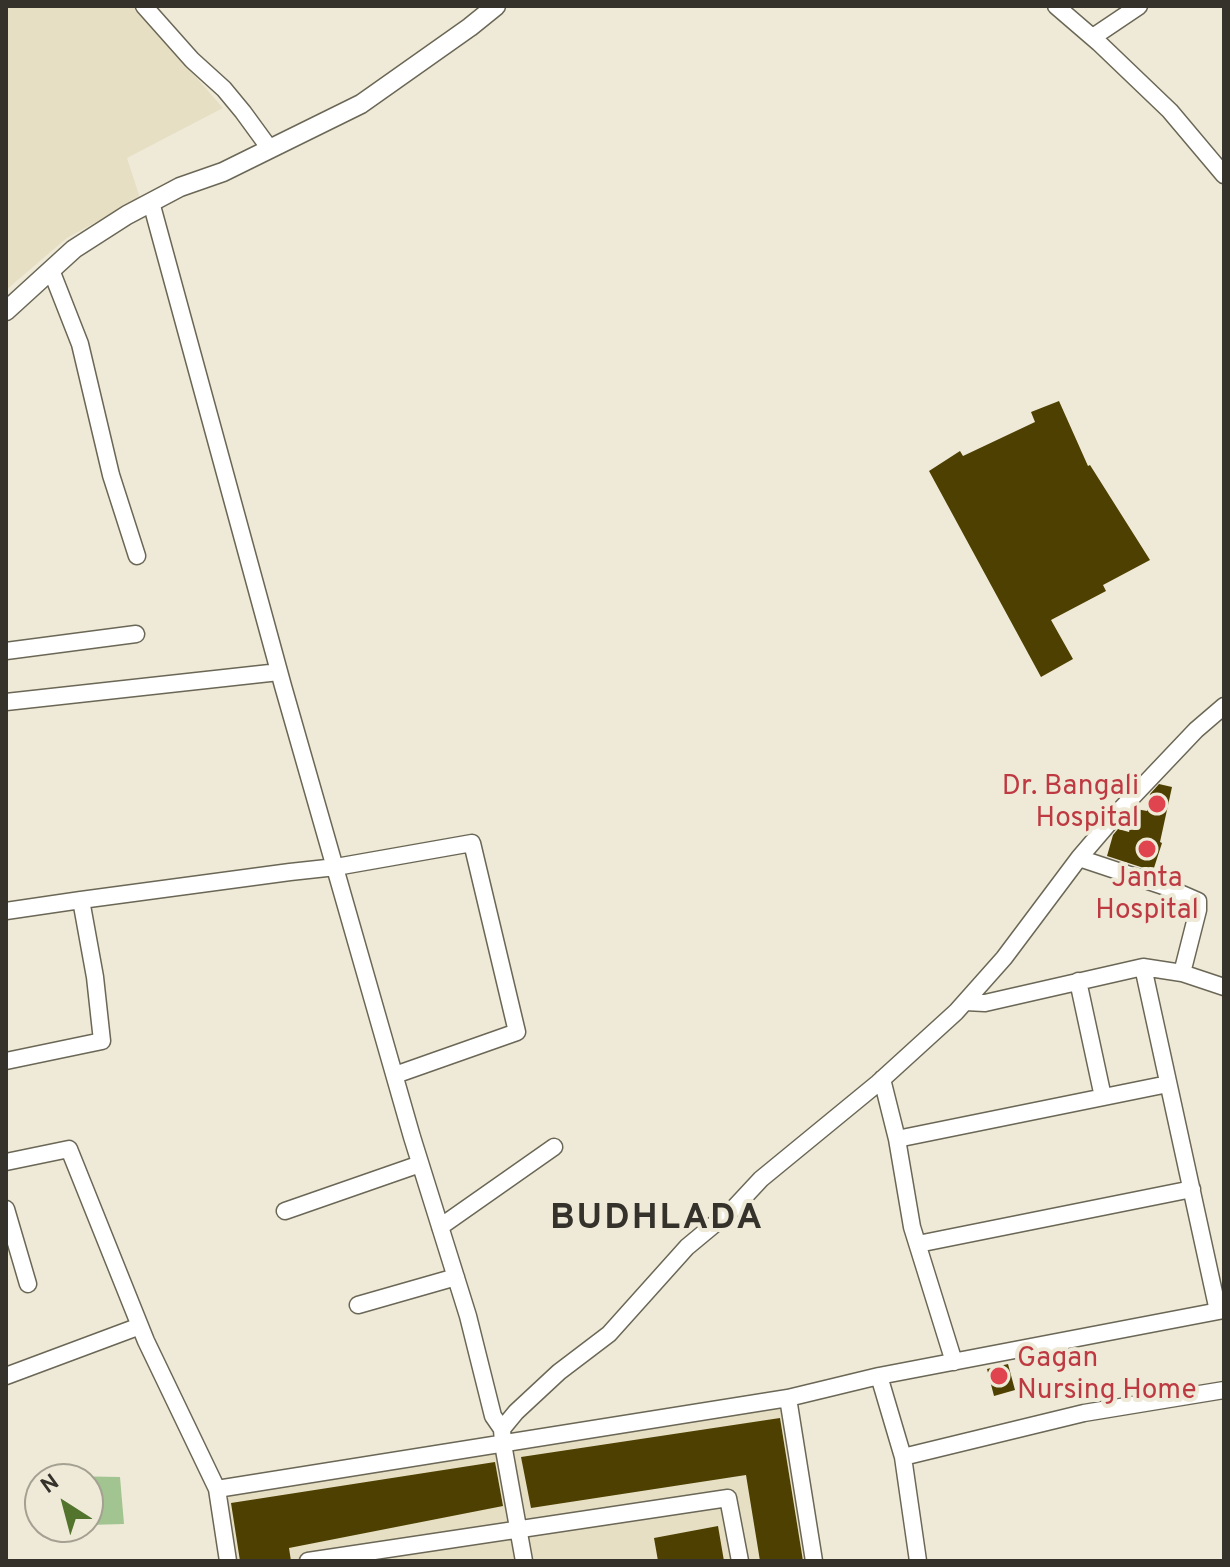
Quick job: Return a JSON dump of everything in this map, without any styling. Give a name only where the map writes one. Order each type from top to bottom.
[{"type":"street","points":[[144,6],[192,60],[224,89],[270,149]]},
{"type":"street","points":[[6,311],[74,249],[127,215],[180,187],[223,172],[361,104],[496,6]]},
{"type":"street","points":[[1056,6],[1170,111],[1224,175]]},
{"type":"street","points":[[1093,37],[1139,6]]},
{"type":"street","points":[[151,202],[279,672],[420,1164],[468,1316],[493,1416],[503,1437],[524,1561]]},
{"type":"street","points":[[51,270],[80,344],[111,475],[137,556]]},
{"type":"street","points":[[6,651],[136,634]]},
{"type":"street","points":[[6,702],[279,672]]},
{"type":"street","points":[[503,1437],[516,1412],[559,1372],[609,1334],[687,1247],[734,1208],[772,1170],[882,1079],[965,1002],[1004,958],[1079,858],[1121,809],[1196,730],[1224,706]]},
{"type":"street","points":[[6,911],[336,867],[472,843],[517,1032],[395,1075]]},
{"type":"street","points":[[1079,858],[1198,901],[1182,973]]},
{"type":"street","points":[[6,1061],[102,1041],[95,977],[81,900]]},
{"type":"street","points":[[965,1002],[985,1003],[1143,967],[1182,973],[1224,987]]},
{"type":"street","points":[[217,1489],[503,1437],[788,1398],[879,1376],[1221,1311],[1143,967]]},
{"type":"street","points":[[1078,981],[1103,1097]]},
{"type":"street","points":[[882,1079],[897,1139],[912,1227],[954,1362]]},
{"type":"street","points":[[897,1139],[1168,1084]]},
{"type":"street","points":[[440,1227],[554,1147]]},
{"type":"street","points":[[6,1162],[69,1149],[140,1326],[217,1489],[228,1561]]},
{"type":"street","points":[[285,1211],[420,1164]]},
{"type":"street","points":[[918,1244],[1192,1189]]},
{"type":"street","points":[[6,1209],[28,1284]]},
{"type":"street","points":[[358,1305],[456,1277]]},
{"type":"street","points":[[6,1376],[140,1326]]},
{"type":"street","points":[[879,1376],[903,1457],[918,1561]]},
{"type":"street","points":[[903,1457],[1084,1413],[1224,1390]]},
{"type":"street","points":[[788,1398],[814,1561]]},
{"type":"street","points":[[308,1561],[728,1498],[740,1561]]},
{"type":"shaded area","points":[[6,6],[134,6],[223,108],[127,158],[140,198],[67,238],[6,290]]},
{"type":"shaded area","points":[[787,1400],[812,1561],[230,1561],[219,1490]]},
{"type":"green space","points":[[104,1477],[120,1477],[124,1524],[104,1525]]},
{"type":"building","points":[[1059,401],[1088,466],[1150,560],[1103,585],[1106,591],[1051,620],[1073,659],[1041,677],[929,471],[960,451],[963,456],[1035,422],[1031,412]]},
{"type":"building","points":[[1159,784],[1172,787],[1162,843],[1153,871],[1107,856],[1113,835],[1118,829],[1129,832],[1134,811],[1147,811],[1150,794]]},
{"type":"building","points":[[1008,1364],[1015,1390],[994,1396],[987,1369]]},
{"type":"building","points":[[780,1418],[803,1561],[760,1561],[746,1475],[531,1508],[521,1457]]},
{"type":"building","points":[[495,1462],[503,1506],[289,1548],[291,1561],[240,1561],[231,1503]]},
{"type":"building","points":[[718,1526],[724,1561],[658,1561],[654,1538]]},
{"type":"place","name":"Dr. Bangali Hospital","points":[[1157,804]]},
{"type":"place","name":"Janta Hospital","points":[[1147,849]]},
{"type":"place","name":"Gagan Nursing Home","points":[[999,1376]]},
{"type":"district","name":"BUDHLADA","points":[[657,1221]]}]
